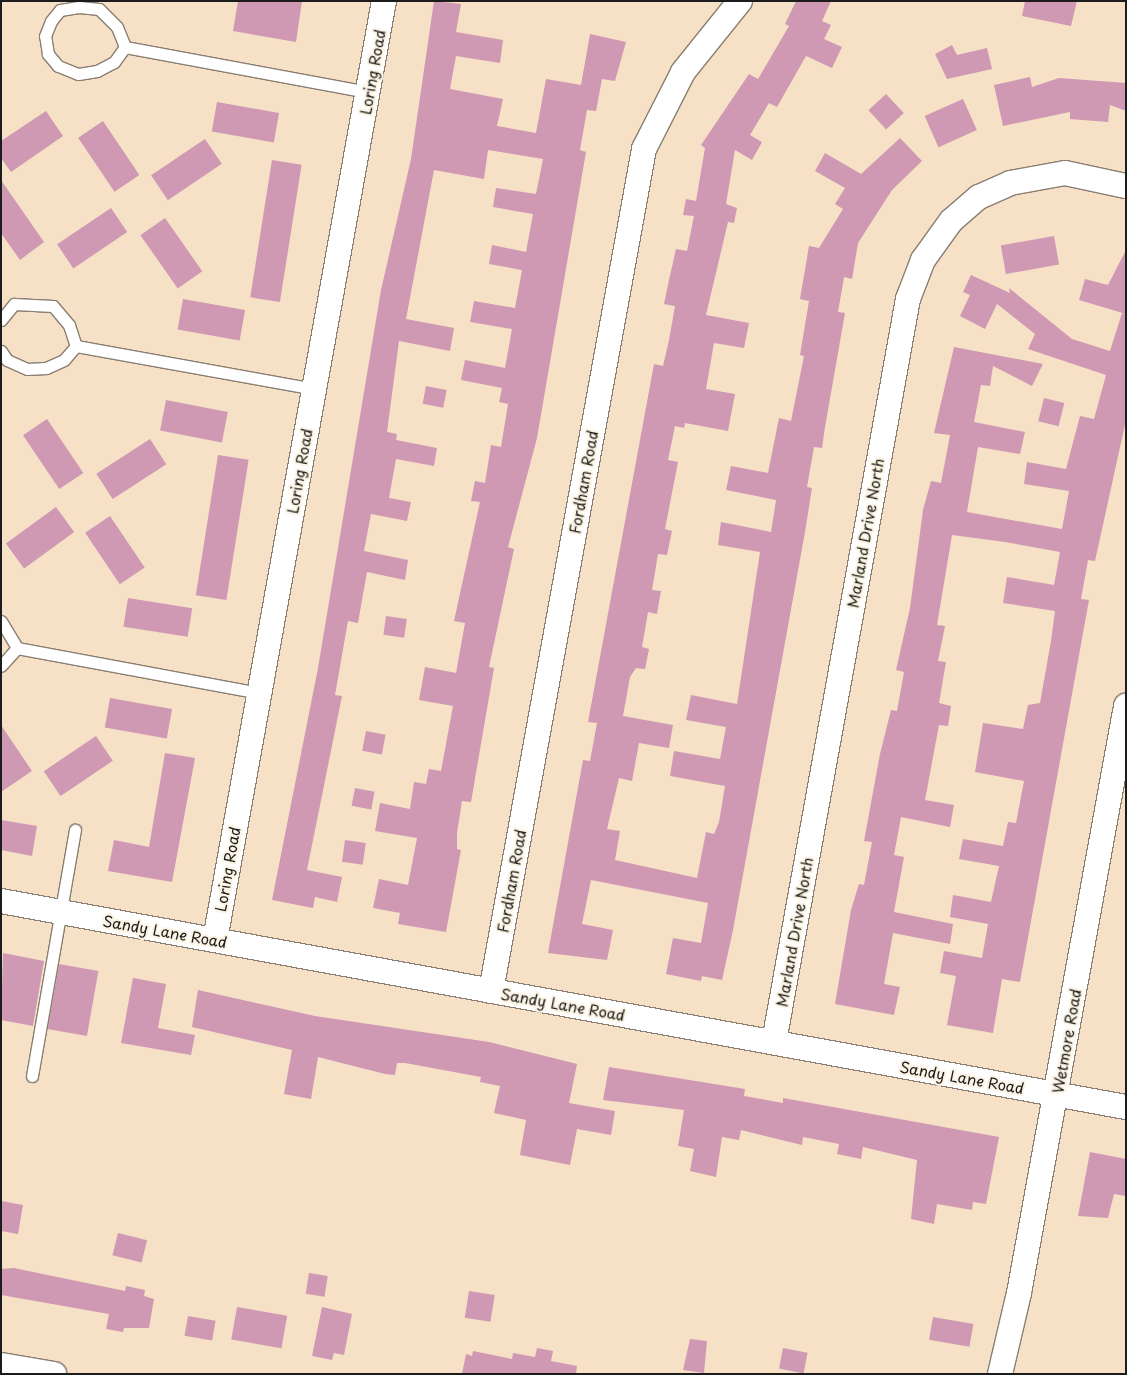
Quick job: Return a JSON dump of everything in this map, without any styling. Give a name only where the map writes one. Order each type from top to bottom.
[{"type":"street","name":"Loring Road","points":[[215,940],[384,1]]},
{"type":"street","name":"Fordham Road","points":[[491,991],[644,149],[682,72],[740,1]]},
{"type":"street","name":"Marland Drive North","points":[[774,1042],[908,299],[923,260],[951,221],[980,196],[1010,183],[1065,172],[1126,186]]},
{"type":"street","name":"Wetmore Road","points":[[1000,1374],[1056,1093],[1115,829],[1126,706]]},
{"type":"street","name":"Sandy Lane Road","points":[[1,901],[1126,1106]]},
{"type":"street","points":[[1,1364],[54,1374]]},
{"type":"lane","points":[[60,10],[99,10],[117,27],[125,47],[114,62],[97,72],[78,74],[58,66],[48,54],[46,36],[60,10]]},
{"type":"lane","points":[[125,47],[368,92]]},
{"type":"lane","points":[[1,320],[14,304],[53,306],[70,325],[76,346]]},
{"type":"lane","points":[[76,346],[314,389]]},
{"type":"lane","points":[[1,351],[8,360],[27,369],[46,368],[64,360],[76,346]]},
{"type":"lane","points":[[1,621],[17,648],[259,693]]},
{"type":"lane","points":[[1,666],[17,648]]},
{"type":"lane","points":[[32,1076],[75,830]]},
{"type":"building","points":[[238,1],[302,1],[296,42],[233,31]]},
{"type":"building","points":[[434,1],[461,4],[456,32],[503,40],[500,63],[456,56],[450,89],[503,99],[497,126],[536,133],[546,79],[581,85],[590,34],[626,42],[615,81],[602,79],[596,111],[587,110],[580,150],[586,152],[537,438],[508,547],[514,549],[489,667],[494,668],[471,802],[462,801],[457,833],[457,849],[461,850],[446,932],[398,924],[400,913],[373,908],[379,879],[408,885],[417,838],[375,831],[380,803],[410,809],[414,782],[426,784],[429,769],[441,771],[453,706],[419,700],[425,667],[456,673],[465,623],[454,621],[480,502],[471,501],[475,481],[485,483],[491,445],[501,447],[508,404],[499,402],[502,388],[461,380],[465,360],[505,368],[512,329],[470,322],[474,301],[515,308],[522,270],[489,264],[492,245],[526,252],[533,214],[493,207],[496,188],[536,194],[543,159],[488,150],[484,179],[434,170],[406,319],[454,328],[450,351],[399,341],[387,432],[397,434],[396,440],[437,448],[434,466],[396,459],[389,498],[411,502],[407,521],[371,514],[364,551],[408,560],[405,580],[367,572],[358,623],[348,621],[335,695],[342,696],[307,870],[342,877],[337,902],[315,897],[313,908],[272,900],[318,668],[381,290],[411,159]]},
{"type":"building","points":[[796,1],[831,1],[822,21],[831,25],[824,39],[842,47],[832,68],[806,56],[777,107],[769,103],[750,135],[762,142],[752,160],[735,150],[726,204],[737,208],[734,223],[728,222],[706,315],[749,323],[744,348],[714,343],[706,389],[735,394],[728,431],[685,423],[684,428],[675,426],[668,460],[678,462],[665,529],[672,531],[667,555],[658,554],[652,590],[661,591],[657,614],[648,612],[642,647],[649,649],[645,669],[636,668],[630,677],[623,716],[673,725],[669,748],[639,743],[632,781],[619,778],[607,829],[620,831],[615,860],[697,878],[706,832],[714,834],[719,822],[725,786],[670,776],[674,751],[720,759],[726,727],[686,720],[691,695],[737,704],[760,552],[718,545],[721,522],[771,532],[776,500],[726,490],[731,466],[768,473],[779,418],[791,421],[804,356],[800,355],[809,301],[800,299],[809,246],[819,248],[843,209],[835,204],[845,188],[815,171],[825,153],[861,174],[900,138],[922,161],[892,190],[858,243],[852,279],[844,277],[838,312],[845,313],[822,448],[814,447],[807,487],[812,488],[805,532],[733,930],[722,980],[702,976],[701,981],[666,974],[673,938],[701,943],[708,903],[591,880],[582,924],[613,930],[607,960],[548,953],[583,760],[590,761],[597,723],[588,722],[654,364],[663,366],[669,340],[675,306],[664,304],[676,249],[687,251],[694,216],[683,215],[686,199],[696,201],[705,148],[701,145],[749,74],[758,79],[789,26],[785,24]]},
{"type":"building","points":[[1025,1],[1077,1],[1071,26],[1022,16]]},
{"type":"building","points":[[952,45],[957,55],[987,48],[992,69],[947,79],[935,54]]},
{"type":"building","points":[[1030,77],[1032,87],[1059,78],[1126,83],[1126,111],[1110,105],[1108,122],[1070,119],[1070,112],[1003,126],[994,85]]},
{"type":"building","points":[[886,94],[904,113],[886,129],[868,110]]},
{"type":"building","points":[[963,99],[977,130],[938,147],[925,116]]},
{"type":"building","points":[[217,102],[279,113],[274,142],[212,132]]},
{"type":"building","points":[[46,111],[63,136],[11,172],[1,158],[1,141]]},
{"type":"building","points":[[103,121],[139,175],[114,192],[78,138]]},
{"type":"building","points":[[205,139],[222,164],[168,200],[151,175]]},
{"type":"building","points":[[272,160],[302,165],[280,302],[250,297]]},
{"type":"building","points":[[1,180],[44,242],[20,260],[1,233]]},
{"type":"building","points":[[111,208],[127,232],[73,268],[57,244]]},
{"type":"building","points":[[165,218],[202,271],[178,288],[140,235]]},
{"type":"building","points":[[1054,236],[1059,265],[1006,274],[1001,245]]},
{"type":"building","points":[[1126,250],[1126,314],[1079,300],[1085,279],[1108,285]]},
{"type":"building","points":[[971,275],[1010,293],[1009,288],[1072,339],[1110,351],[1122,313],[1126,314],[1126,420],[1095,561],[1088,560],[1081,599],[1089,600],[1020,982],[1002,979],[993,1033],[947,1025],[956,976],[940,973],[944,951],[982,958],[988,924],[950,917],[953,895],[991,902],[999,866],[959,859],[963,839],[1003,846],[1008,822],[1016,823],[1024,781],[975,772],[983,723],[1023,729],[1028,705],[1040,703],[1051,641],[1055,611],[1003,603],[1007,577],[1054,585],[1060,552],[952,535],[937,625],[945,626],[938,661],[946,662],[939,703],[951,706],[948,726],[939,725],[925,800],[954,805],[950,827],[901,817],[894,855],[904,857],[894,912],[953,924],[950,944],[893,933],[884,984],[900,987],[894,1015],[835,1004],[851,910],[859,884],[864,885],[872,842],[864,841],[880,754],[891,710],[897,711],[904,672],[896,670],[910,608],[923,510],[931,481],[941,483],[950,435],[934,433],[954,347],[1043,364],[1032,386],[993,366],[990,386],[981,385],[974,422],[1025,432],[1020,454],[978,447],[967,512],[1062,529],[1069,491],[1024,484],[1027,462],[1066,469],[1080,416],[1094,419],[1106,375],[1028,349],[1035,334],[997,304],[985,329],[960,316],[970,295],[963,292]]},
{"type":"building","points":[[183,299],[245,310],[240,340],[178,330]]},
{"type":"building","points":[[426,386],[447,390],[443,408],[423,404]]},
{"type":"building","points":[[1044,398],[1064,403],[1059,426],[1038,421]]},
{"type":"building","points":[[166,400],[228,412],[222,442],[160,430]]},
{"type":"building","points":[[47,419],[83,473],[59,489],[23,435]]},
{"type":"building","points":[[150,439],[166,464],[113,499],[96,474]]},
{"type":"building","points":[[218,455],[249,460],[226,600],[196,595]]},
{"type":"building","points":[[56,507],[74,532],[24,569],[6,543]]},
{"type":"building","points":[[110,516],[145,567],[120,584],[85,533]]},
{"type":"building","points":[[128,598],[192,608],[188,637],[123,627]]},
{"type":"building","points":[[386,616],[407,619],[404,638],[383,635]]},
{"type":"building","points":[[110,698],[172,709],[167,738],[105,728]]},
{"type":"building","points":[[1,725],[32,771],[1,792]]},
{"type":"building","points":[[366,731],[386,735],[382,754],[362,751]]},
{"type":"building","points":[[96,736],[113,761],[61,796],[44,771]]},
{"type":"building","points":[[165,753],[195,758],[172,882],[108,871],[114,840],[149,847]]},
{"type":"building","points":[[355,788],[375,792],[371,809],[352,806]]},
{"type":"building","points":[[1,820],[37,826],[32,856],[1,850]]},
{"type":"building","points":[[345,840],[366,843],[363,865],[342,862]]},
{"type":"building","points":[[3,953],[44,961],[33,1026],[1,1020]]},
{"type":"building","points":[[59,964],[98,971],[87,1036],[48,1029]]},
{"type":"building","points":[[133,978],[166,984],[158,1028],[195,1035],[191,1055],[121,1043]]},
{"type":"building","points":[[198,990],[315,1016],[489,1042],[577,1064],[569,1103],[615,1111],[611,1135],[577,1129],[570,1165],[520,1155],[526,1120],[494,1113],[500,1086],[480,1082],[481,1077],[405,1063],[397,1063],[395,1075],[318,1057],[311,1099],[284,1094],[292,1050],[192,1027]]},
{"type":"building","points":[[609,1067],[745,1089],[744,1096],[783,1103],[783,1098],[999,1137],[986,1204],[973,1202],[972,1210],[937,1204],[934,1224],[911,1219],[917,1160],[863,1147],[861,1159],[837,1154],[839,1144],[803,1137],[802,1145],[741,1130],[739,1140],[722,1137],[716,1177],[690,1171],[694,1149],[678,1146],[684,1110],[603,1100]]},
{"type":"building","points":[[1090,1152],[1126,1159],[1126,1196],[1114,1194],[1108,1218],[1078,1216]]},
{"type":"building","points":[[1,1201],[23,1205],[18,1234],[1,1231]]},
{"type":"building","points":[[118,1233],[147,1240],[142,1263],[112,1255]]},
{"type":"building","points":[[14,1268],[125,1291],[126,1286],[145,1290],[144,1296],[154,1299],[149,1328],[124,1328],[123,1332],[106,1329],[109,1314],[1,1295],[1,1269]]},
{"type":"building","points":[[309,1273],[328,1276],[324,1297],[306,1294]]},
{"type":"building","points":[[469,1291],[495,1295],[490,1322],[465,1318]]},
{"type":"building","points":[[237,1307],[287,1316],[281,1348],[231,1339]]},
{"type":"building","points":[[322,1307],[352,1314],[344,1355],[334,1353],[332,1360],[312,1356]]},
{"type":"building","points":[[188,1316],[216,1321],[212,1341],[185,1336]]},
{"type":"building","points":[[933,1317],[973,1324],[969,1347],[929,1340]]},
{"type":"building","points":[[690,1339],[707,1341],[704,1373],[683,1370]]},
{"type":"building","points":[[537,1348],[553,1351],[551,1361],[577,1366],[576,1374],[462,1374],[466,1354],[472,1356],[473,1351],[512,1359],[513,1353],[535,1357]]},
{"type":"building","points":[[783,1348],[808,1353],[804,1373],[779,1369]]}]
